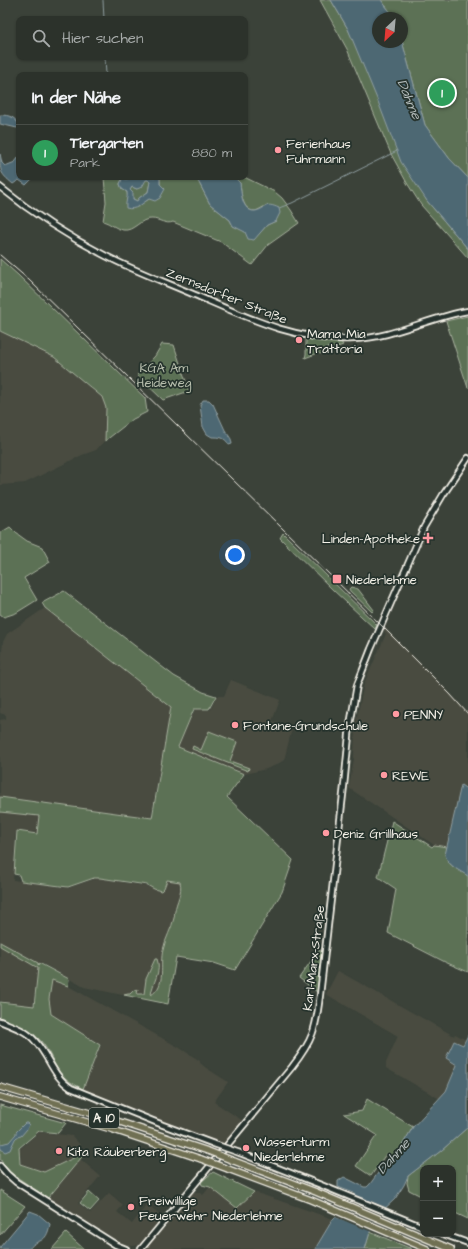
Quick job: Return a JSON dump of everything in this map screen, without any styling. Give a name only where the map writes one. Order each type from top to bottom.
[{"type":"highway","name":"A 10","points":[[0,1087],[114,1120],[208,1151],[316,1192],[451,1249]]},
{"type":"highway","name":"A 10","points":[[0,1097],[111,1129],[201,1159],[311,1200],[427,1249]]},
{"type":"street","name":"Zernsdorfer Straße","points":[[0,187],[38,216],[105,256],[237,313],[283,330],[321,338],[359,339],[384,334],[468,311]]},
{"type":"street","name":"Karl-Marx-Straße","points":[[141,1249],[309,1044],[317,1019],[328,934],[350,725],[355,695],[362,670],[427,522],[443,494],[468,458]]},
{"type":"street","points":[[0,1021],[21,1030],[35,1040],[44,1052],[57,1075],[66,1085],[71,1088],[163,1125],[240,1153],[420,1226]]},
{"type":"street","points":[[0,1024],[6,1024]]},
{"type":"street","points":[[0,1166],[16,1182],[121,1249]]},
{"type":"street","points":[[451,1237],[468,1243]]},
{"type":"street","points":[[116,1245],[126,1249]]},
{"type":"shaded area","points":[[0,331],[54,357],[102,397],[106,408],[105,440],[96,450],[82,455],[25,483],[0,485]]},
{"type":"shaded area","points":[[45,608],[171,707],[151,818],[0,797],[0,720],[6,719],[6,715],[0,713],[0,675],[3,642],[7,634]]},
{"type":"shaded area","points":[[385,628],[468,713],[468,790],[461,785],[447,847],[434,845],[349,788],[354,759],[355,727],[364,684],[386,634],[384,631]]},
{"type":"shaded area","name":"Fontane-Grundschule","points":[[231,680],[280,700],[272,721],[292,728],[284,760],[276,765],[245,774],[178,747],[195,709],[210,710],[217,696],[224,696]]},
{"type":"shaded area","points":[[0,812],[39,816],[37,833],[16,831],[13,880],[68,888],[100,878],[162,889],[165,878],[190,882],[167,1004],[84,987],[39,962],[33,1006],[0,1001]]},
{"type":"shaded area","points":[[338,971],[454,1036],[455,1034],[466,1040],[463,1045],[454,1041],[457,1064],[446,1091],[440,1099],[386,1068],[386,1063],[398,1036],[326,994]]},
{"type":"shaded area","points":[[52,980],[68,986],[178,1047],[228,1082],[214,1102],[243,1121],[224,1144],[83,1089],[101,1045],[51,1014],[49,999]]},
{"type":"shaded area","points":[[39,1132],[72,1136],[80,1145],[79,1149],[85,1152],[44,1172],[21,1164],[20,1149]]},
{"type":"shaded area","points":[[80,1159],[100,1176],[78,1203],[90,1213],[109,1193],[123,1205],[117,1212],[132,1224],[147,1205],[162,1217],[140,1245],[132,1246],[120,1243],[49,1198]]},
{"type":"shaded area","points":[[210,1187],[237,1208],[254,1192],[333,1219],[315,1249],[145,1249],[162,1229],[166,1227],[165,1225],[193,1192],[198,1192],[203,1195]]},
{"type":"green space","points":[[320,0],[331,0],[348,29],[427,201],[468,249],[468,258],[421,205],[407,183],[391,154],[347,49]]},
{"type":"green space","points":[[381,0],[468,0],[468,178],[449,158],[425,125],[404,48],[408,48],[408,12],[390,12]]},
{"type":"green space","points":[[248,179],[275,192],[282,198],[299,223],[268,245],[252,265],[221,242],[173,222],[168,223],[155,219],[148,219],[127,230],[115,227],[103,221],[106,202],[104,180],[122,180],[120,184],[122,189],[127,192],[128,198],[138,207],[149,199],[160,184],[160,180],[198,180],[210,204],[230,220],[233,226],[257,236],[267,225],[276,221],[267,205],[255,211],[247,208],[245,205],[240,183],[237,180]]},
{"type":"green space","points":[[146,180],[150,182],[148,192],[137,201],[133,199],[130,190],[132,187],[137,189]]},
{"type":"green space","points":[[0,259],[145,398],[147,412],[133,419],[105,441],[106,408],[102,397],[54,357],[0,331]]},
{"type":"green space","points":[[468,316],[468,388],[446,321]]},
{"type":"green space","points":[[306,338],[341,342],[343,345],[332,349],[331,347],[327,348],[327,351],[321,354],[318,353],[305,358]]},
{"type":"green space","name":"KGA Am Heideweg","points":[[162,344],[174,345],[189,391],[163,400],[137,375],[155,356]]},
{"type":"green space","points":[[10,527],[27,541],[42,547],[50,562],[24,578],[37,600],[16,613],[4,617],[0,614],[0,533]]},
{"type":"green space","points":[[283,533],[377,625],[375,629],[280,538]]},
{"type":"green space","points":[[351,587],[358,589],[374,610],[372,612],[350,591],[349,589]]},
{"type":"green space","points":[[64,591],[174,676],[203,692],[216,696],[209,709],[194,709],[178,747],[244,774],[227,797],[293,860],[282,892],[235,970],[214,963],[176,957],[168,1004],[124,995],[130,994],[134,990],[138,989],[137,994],[144,994],[146,979],[155,959],[157,959],[158,973],[151,995],[159,986],[162,974],[163,950],[172,926],[181,889],[180,882],[167,880],[161,891],[147,885],[100,878],[94,878],[68,887],[21,881],[19,875],[14,874],[17,831],[37,834],[39,816],[0,812],[0,797],[152,818],[171,707],[45,608],[42,603]]},
{"type":"green space","points":[[209,731],[237,742],[230,761],[249,768],[248,771],[192,749],[193,746],[201,750]]},
{"type":"green space","points":[[392,821],[432,847],[434,845],[447,847],[446,853],[449,862],[455,868],[468,876],[468,972],[388,933],[396,889],[378,877]]},
{"type":"green space","points":[[0,942],[38,963],[38,966],[39,963],[69,979],[68,986],[52,980],[49,999],[51,1014],[100,1045],[83,1089],[70,1082],[60,1073],[46,1047],[33,1034],[24,1028],[0,1018],[0,1002],[34,1006],[38,968],[0,946]]},
{"type":"green space","points":[[319,950],[322,952],[317,992],[299,978]]},
{"type":"green space","points":[[367,1099],[413,1127],[394,1157],[386,1154],[371,1176],[356,1166],[377,1135],[344,1114],[362,1111]]},
{"type":"green space","points":[[0,1105],[66,1123],[58,1133],[39,1131],[19,1148],[20,1164],[44,1172],[86,1152],[48,1198],[9,1171],[0,1159]]},
{"type":"green space","points":[[468,1127],[468,1219],[456,1213],[456,1165],[422,1165]]},
{"type":"green space","points":[[420,1167],[420,1196],[409,1190],[407,1183],[408,1176]]},
{"type":"green space","points":[[213,1172],[254,1192],[237,1208],[210,1187],[202,1185],[201,1182]]},
{"type":"green space","points":[[0,1190],[25,1206],[0,1235]]},
{"type":"green space","points":[[89,1192],[99,1201],[90,1211],[80,1203]]},
{"type":"green space","points":[[370,1232],[412,1249],[365,1249]]},
{"type":"green space","points":[[66,1233],[84,1249],[52,1249]]},
{"type":"water","name":"Dahme","points":[[331,0],[381,0],[390,12],[372,12],[372,48],[404,48],[425,125],[449,158],[468,178],[468,249],[427,201],[401,162],[348,29]]},
{"type":"water","points":[[0,115],[6,115],[16,120],[16,128],[0,124]]},
{"type":"water","points":[[0,154],[2,163],[5,166],[16,161],[16,180],[19,180],[13,184],[5,177],[0,165]]},
{"type":"water","points":[[19,180],[31,180],[26,185]]},
{"type":"water","points":[[122,180],[146,180],[142,187],[137,189],[132,187],[130,190],[133,193],[133,199],[137,201],[148,192],[150,182],[148,180],[160,180],[160,184],[165,189],[160,198],[155,201],[149,199],[133,209],[130,209],[126,208],[127,192],[122,189],[120,184]]},
{"type":"water","points":[[198,180],[237,180],[240,183],[243,201],[247,208],[255,211],[271,205],[279,208],[280,213],[276,221],[267,225],[254,240],[248,239],[245,232],[233,226],[230,220],[210,204]]},
{"type":"water","points":[[203,400],[209,400],[213,404],[225,430],[231,439],[232,444],[229,445],[220,437],[212,437],[207,434],[203,427],[200,405]]},
{"type":"water","points":[[461,785],[468,790],[468,876],[452,865],[445,855]]},
{"type":"water","points":[[468,1035],[468,1127],[442,1150],[422,1165],[420,1165],[420,1167],[408,1176],[395,1199],[380,1213],[370,1232],[365,1249],[315,1249],[333,1219],[335,1217],[347,1221],[359,1202],[354,1193],[338,1187],[338,1181],[344,1177],[364,1187],[367,1187],[370,1184],[381,1169],[394,1157],[413,1127],[446,1091],[457,1065],[446,1058],[454,1041],[463,1045]]},
{"type":"water","points":[[25,1123],[29,1125],[27,1129],[21,1136],[15,1139],[10,1150],[5,1152],[1,1149],[1,1144],[9,1142]]},
{"type":"water","points":[[30,1211],[38,1214],[50,1224],[46,1236],[32,1245],[29,1249],[0,1249],[0,1247]]},
{"type":"pier","points":[[336,1187],[388,1208],[382,1214],[372,1232],[333,1216],[336,1215],[346,1219],[356,1202],[352,1194]]},
{"type":"waterway","points":[[103,0],[104,16]]},
{"type":"waterway","points":[[105,60],[106,72]]},
{"type":"waterway","points":[[279,208],[397,151]]},
{"type":"railway","points":[[0,255],[29,280],[383,627],[468,714]]},
{"type":"place","name":"Tiergarten","points":[[442,93]]},
{"type":"place","name":"Ferienhaus Fuhrmann","points":[[278,150]]},
{"type":"place","name":"Mama Mia Trattoria","points":[[299,340]]},
{"type":"place","name":"Linden-Apotheke","points":[[428,538]]},
{"type":"place","name":"Niederlehme","points":[[337,579]]},
{"type":"place","name":"PENNY","points":[[396,714]]},
{"type":"place","name":"Fontane-Grundschule","points":[[235,725]]},
{"type":"place","name":"REWE","points":[[384,775]]},
{"type":"place","name":"Deniz Grillhaus","points":[[326,833]]},
{"type":"place","name":"Wasserturm Niederlehme","points":[[246,1148]]},
{"type":"place","name":"Kita Räuberberg","points":[[59,1151]]},
{"type":"place","name":"Freiwillige Feuerwehr Niederlehme","points":[[131,1207]]}]
